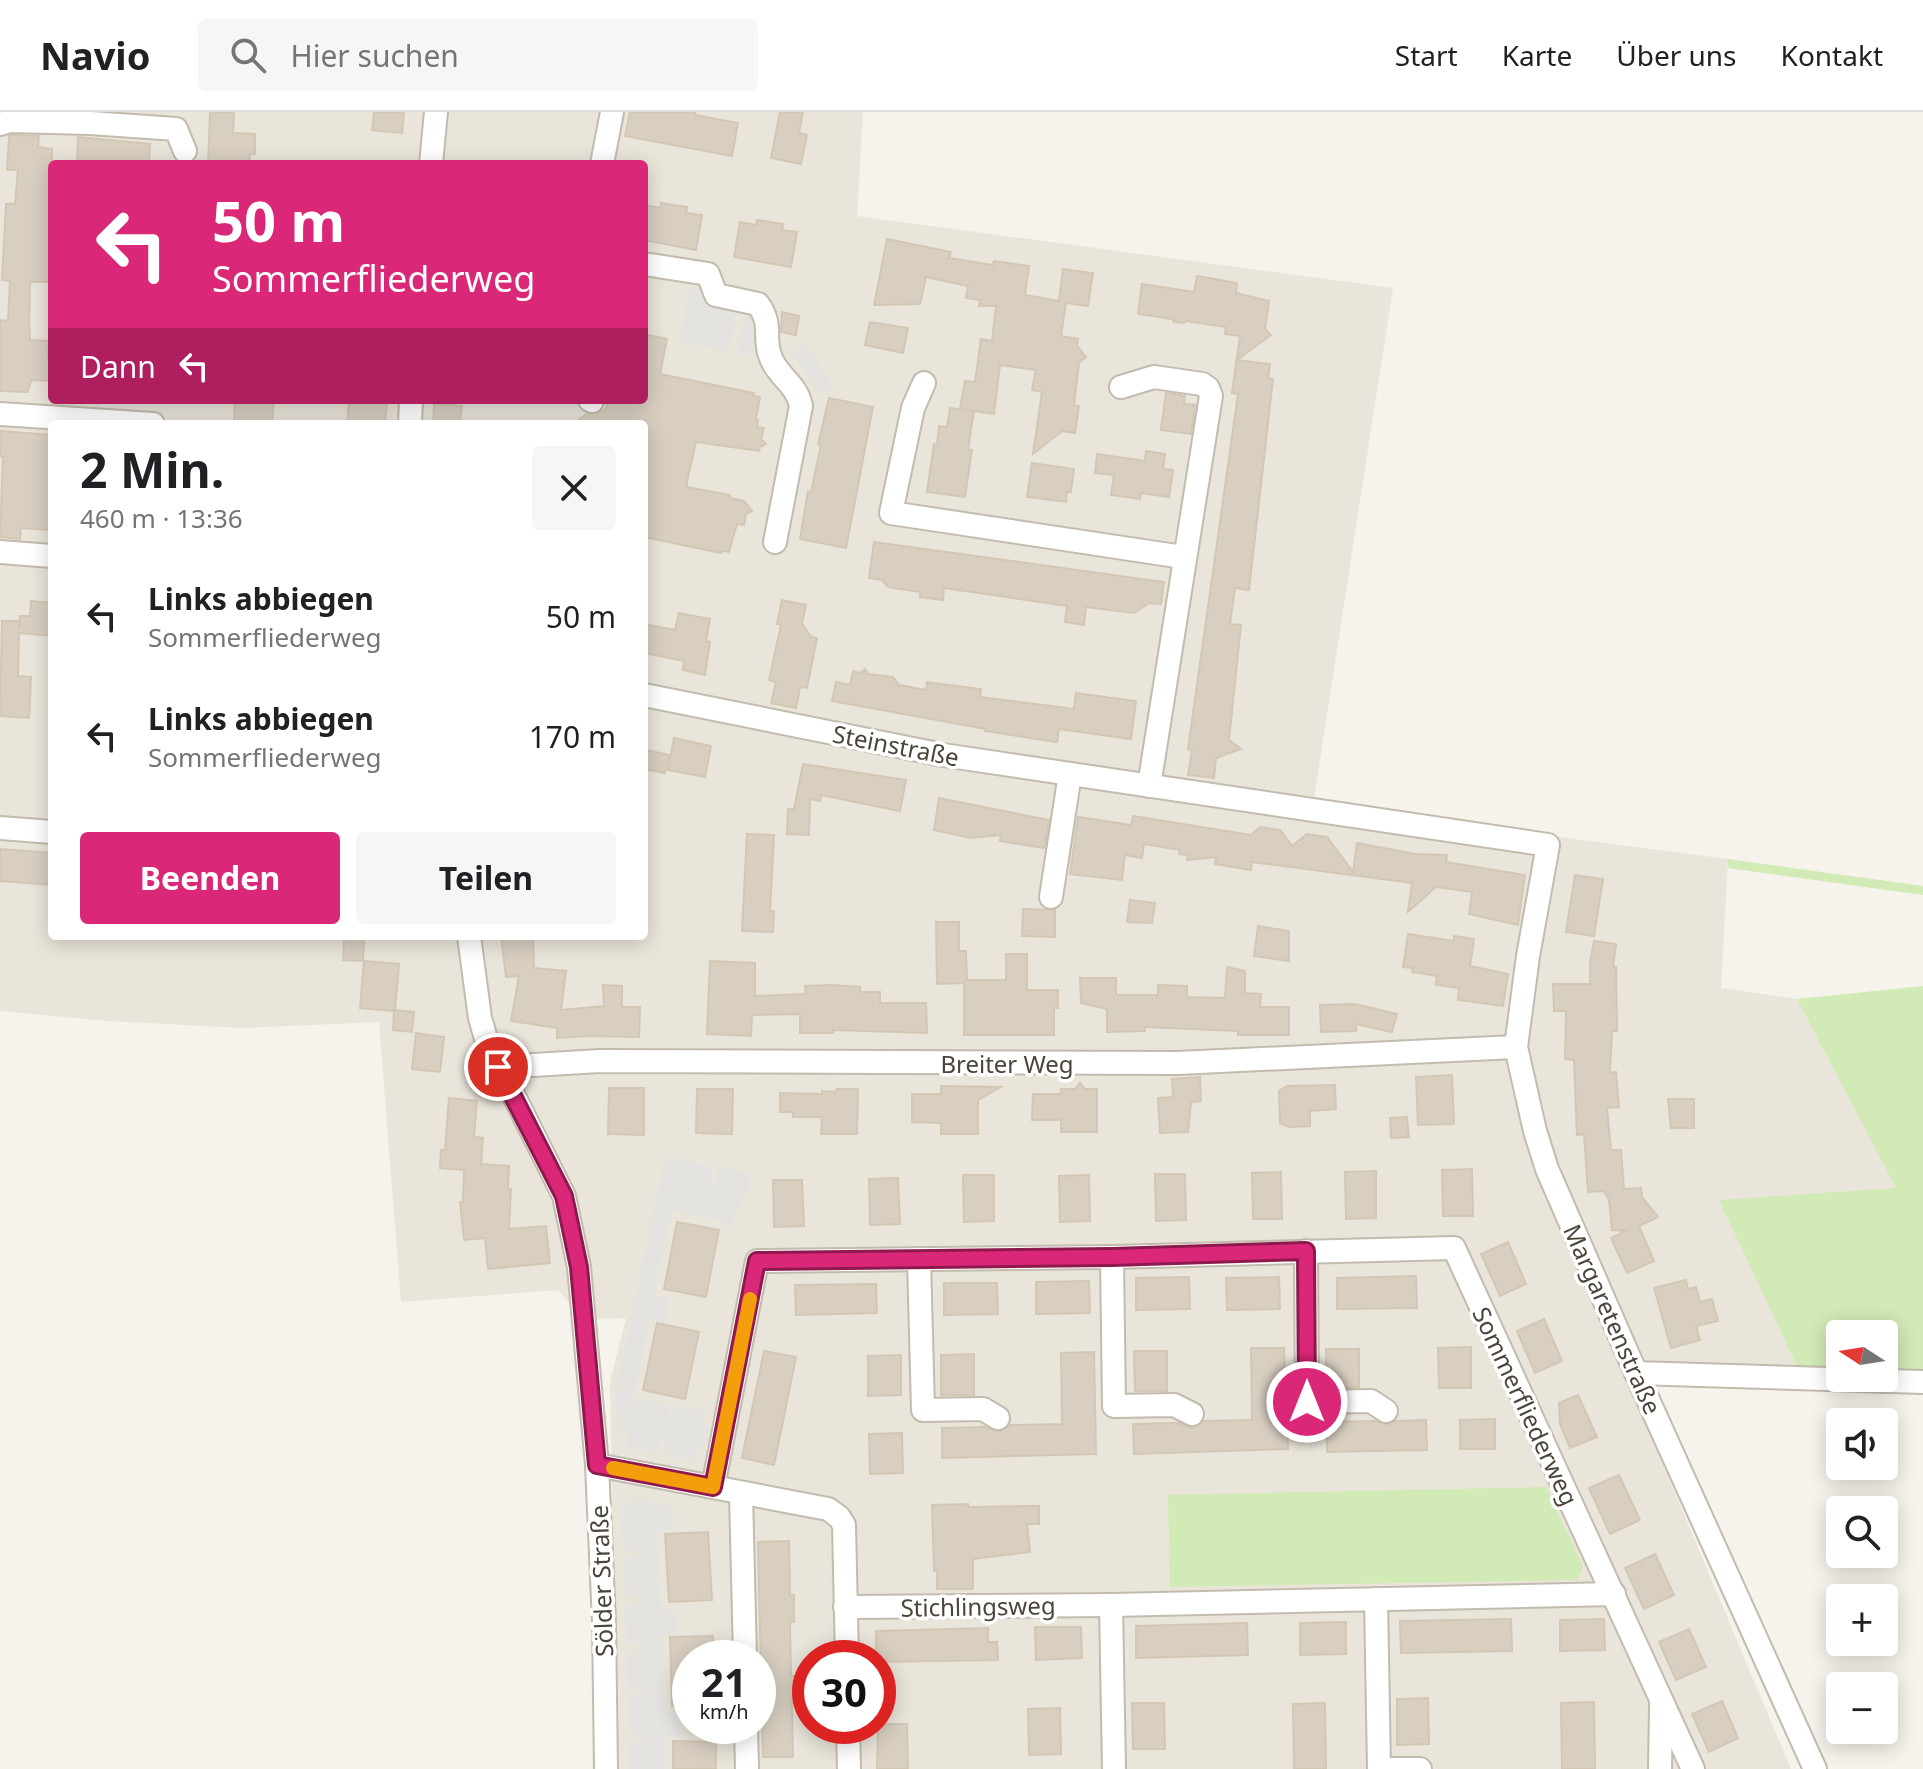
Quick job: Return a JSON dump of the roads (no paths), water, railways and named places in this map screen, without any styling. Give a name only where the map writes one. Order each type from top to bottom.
[{"type":"street","points":[[431,160],[436,112]]},
{"type":"street","points":[[603,160],[612,112]]},
{"type":"street","points":[[0,124],[10,121],[64,122],[176,129],[185,151]]},
{"type":"street","points":[[648,265],[708,274],[716,295],[758,304],[767,317],[769,355],[799,394],[801,406],[775,542]]},
{"type":"street","points":[[1121,387],[1154,377],[1196,383],[1208,388],[1210,406],[1190,532],[1183,557],[1149,786]]},
{"type":"street","points":[[924,383],[913,408],[891,513],[1183,557]]},
{"type":"street","points":[[0,414],[92,420]]},
{"type":"street","points":[[0,552],[48,556]]},
{"type":"street","name":"Steinstraße","points":[[648,696],[943,755],[1548,845]]},
{"type":"street","points":[[1051,897],[1070,774]]},
{"type":"street","points":[[0,828],[48,832]]},
{"type":"street","name":"Margaretenstraße","points":[[1548,845],[1516,1047],[1535,1131],[1547,1169],[1636,1373],[1815,1769]]},
{"type":"street","name":"Sölder Straße","points":[[470,940],[480,1018],[487,1042],[564,1196],[579,1267],[597,1465],[606,1769]]},
{"type":"street","name":"Breiter Weg","points":[[498,1067],[600,1061],[1178,1063],[1516,1047]]},
{"type":"street","name":"Sommerfliederweg","points":[[713,1487],[757,1261],[1112,1257],[1454,1248],[1693,1769]]},
{"type":"street","points":[[1306,1251],[1307,1402],[1371,1401],[1386,1411]]},
{"type":"street","points":[[1112,1257],[1114,1406],[1174,1405],[1192,1414]]},
{"type":"street","points":[[919,1259],[923,1410],[983,1409],[998,1418]]},
{"type":"street","points":[[1636,1373],[1923,1382]]},
{"type":"street","points":[[597,1465],[828,1509],[844,1525],[846,1640]]},
{"type":"street","points":[[741,1493],[745,1640]]},
{"type":"street","name":"Stichlingsweg","points":[[845,1607],[1111,1605],[1614,1594]]},
{"type":"street","points":[[1376,1599],[1379,1769],[1420,1769]]},
{"type":"street","points":[[1111,1605],[1114,1769]]},
{"type":"street","name":"Sommerfliederweg","points":[[1660,1769],[1661,1697]]},
{"type":"street","points":[[746,1744],[747,1769]]},
{"type":"street","points":[[848,1744],[849,1769]]}]
